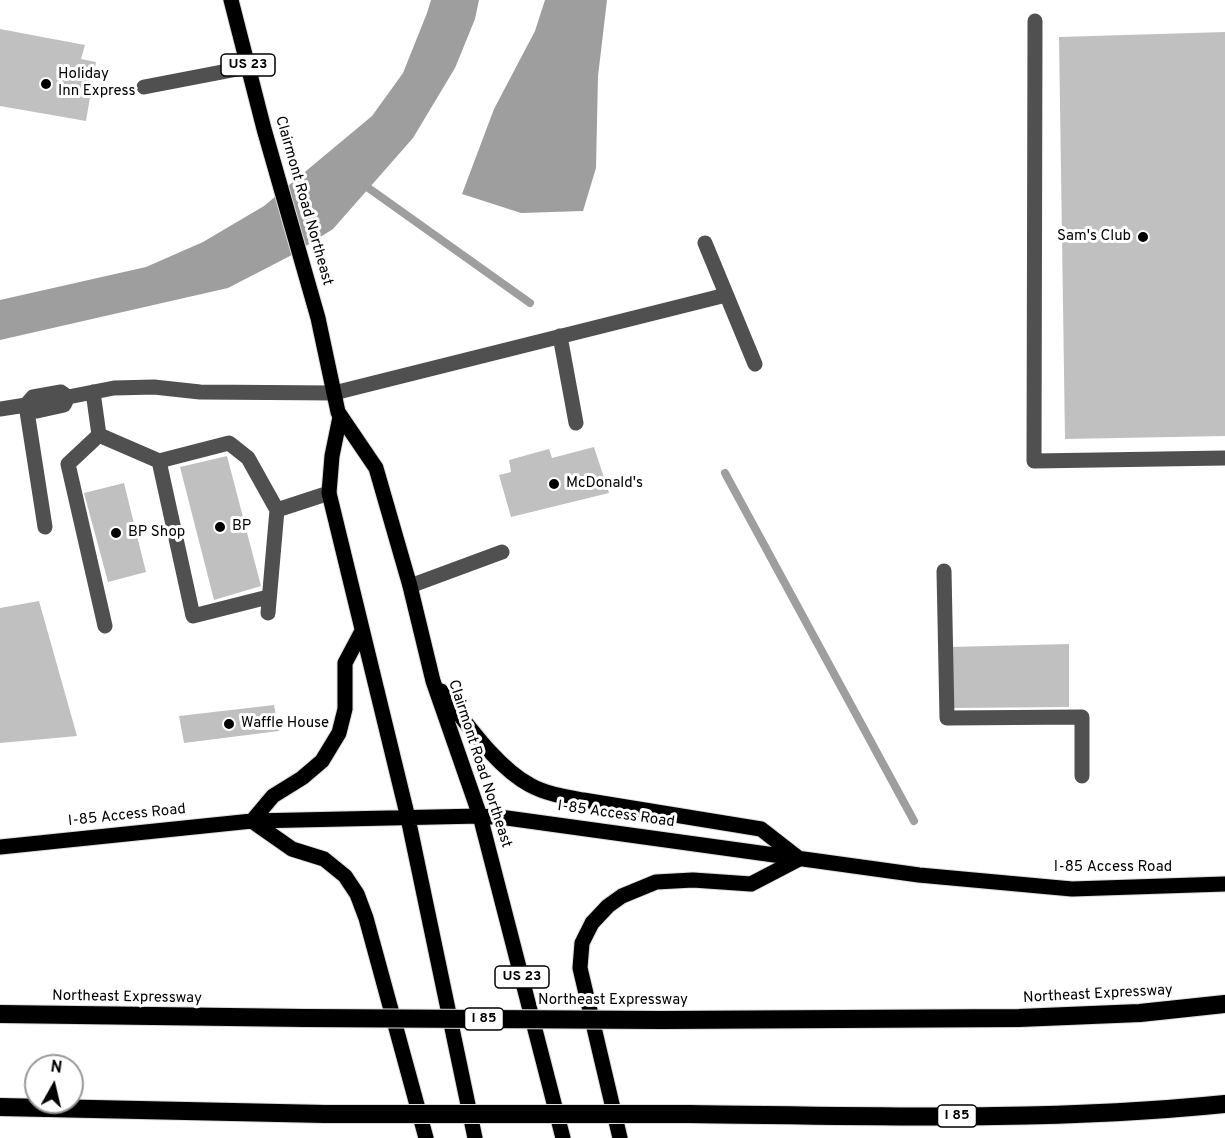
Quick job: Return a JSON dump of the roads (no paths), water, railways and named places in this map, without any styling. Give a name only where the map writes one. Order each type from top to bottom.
[{"type":"highway","name":"Northeast Expressway","points":[[0,1014],[662,1020],[1019,1018],[1140,1013],[1225,1004]]},
{"type":"highway","name":"I 85","points":[[0,1107],[325,1114],[1051,1116],[1182,1109],[1225,1104]]},
{"type":"main road","name":"Clairmont Road Northeast","points":[[231,0],[264,129],[318,318],[339,412],[329,493],[408,818],[475,1138]]},
{"type":"main road","name":"Clairmont Road Northeast","points":[[339,412],[376,468],[410,586],[433,681],[480,816],[563,1138]]},
{"type":"main road","points":[[362,631],[345,663],[345,708],[339,733],[322,761],[302,778],[273,796],[252,821],[292,849],[324,859],[345,876],[357,894],[366,918],[426,1138]]},
{"type":"main road","points":[[433,681],[486,747],[512,773],[530,786],[560,796],[761,830],[799,859],[751,884],[693,880],[656,882],[622,896],[608,906],[592,923],[582,943],[579,968],[620,1138]]},
{"type":"main road","name":"I-85 Access Road","points":[[0,847],[252,821],[480,816],[918,875],[1072,889],[1225,884]]},
{"type":"lane","points":[[1035,21],[1034,461],[1225,459]]},
{"type":"lane","points":[[144,87],[248,67]]},
{"type":"lane","points":[[705,243],[755,364]]},
{"type":"lane","points":[[0,409],[26,405],[33,397],[61,392],[68,397],[114,388],[154,387],[200,392],[334,393],[726,294]]},
{"type":"lane","points":[[560,336],[576,423]]},
{"type":"lane","points":[[93,392],[99,435]]},
{"type":"lane","points":[[26,405],[45,526]]},
{"type":"lane","points":[[99,435],[159,461],[229,442],[248,458],[277,510],[268,605],[193,615],[159,461]]},
{"type":"lane","points":[[99,435],[69,464],[105,626]]},
{"type":"lane","points":[[277,510],[329,493]]},
{"type":"lane","points":[[410,586],[502,552]]},
{"type":"lane","points":[[944,570],[947,718],[1082,717],[1082,776]]},
{"type":"waterway","points":[[360,182],[530,303]]},
{"type":"waterway","points":[[725,473],[914,821]]},
{"type":"place","name":"Holiday Inn Express","points":[[46,84]]},
{"type":"place","name":"Sam's Club","points":[[1143,237]]},
{"type":"place","name":"McDonald's","points":[[554,484]]},
{"type":"place","name":"BP","points":[[220,527]]},
{"type":"place","name":"BP Shop","points":[[116,533]]},
{"type":"place","name":"Waffle House","points":[[229,724]]}]
